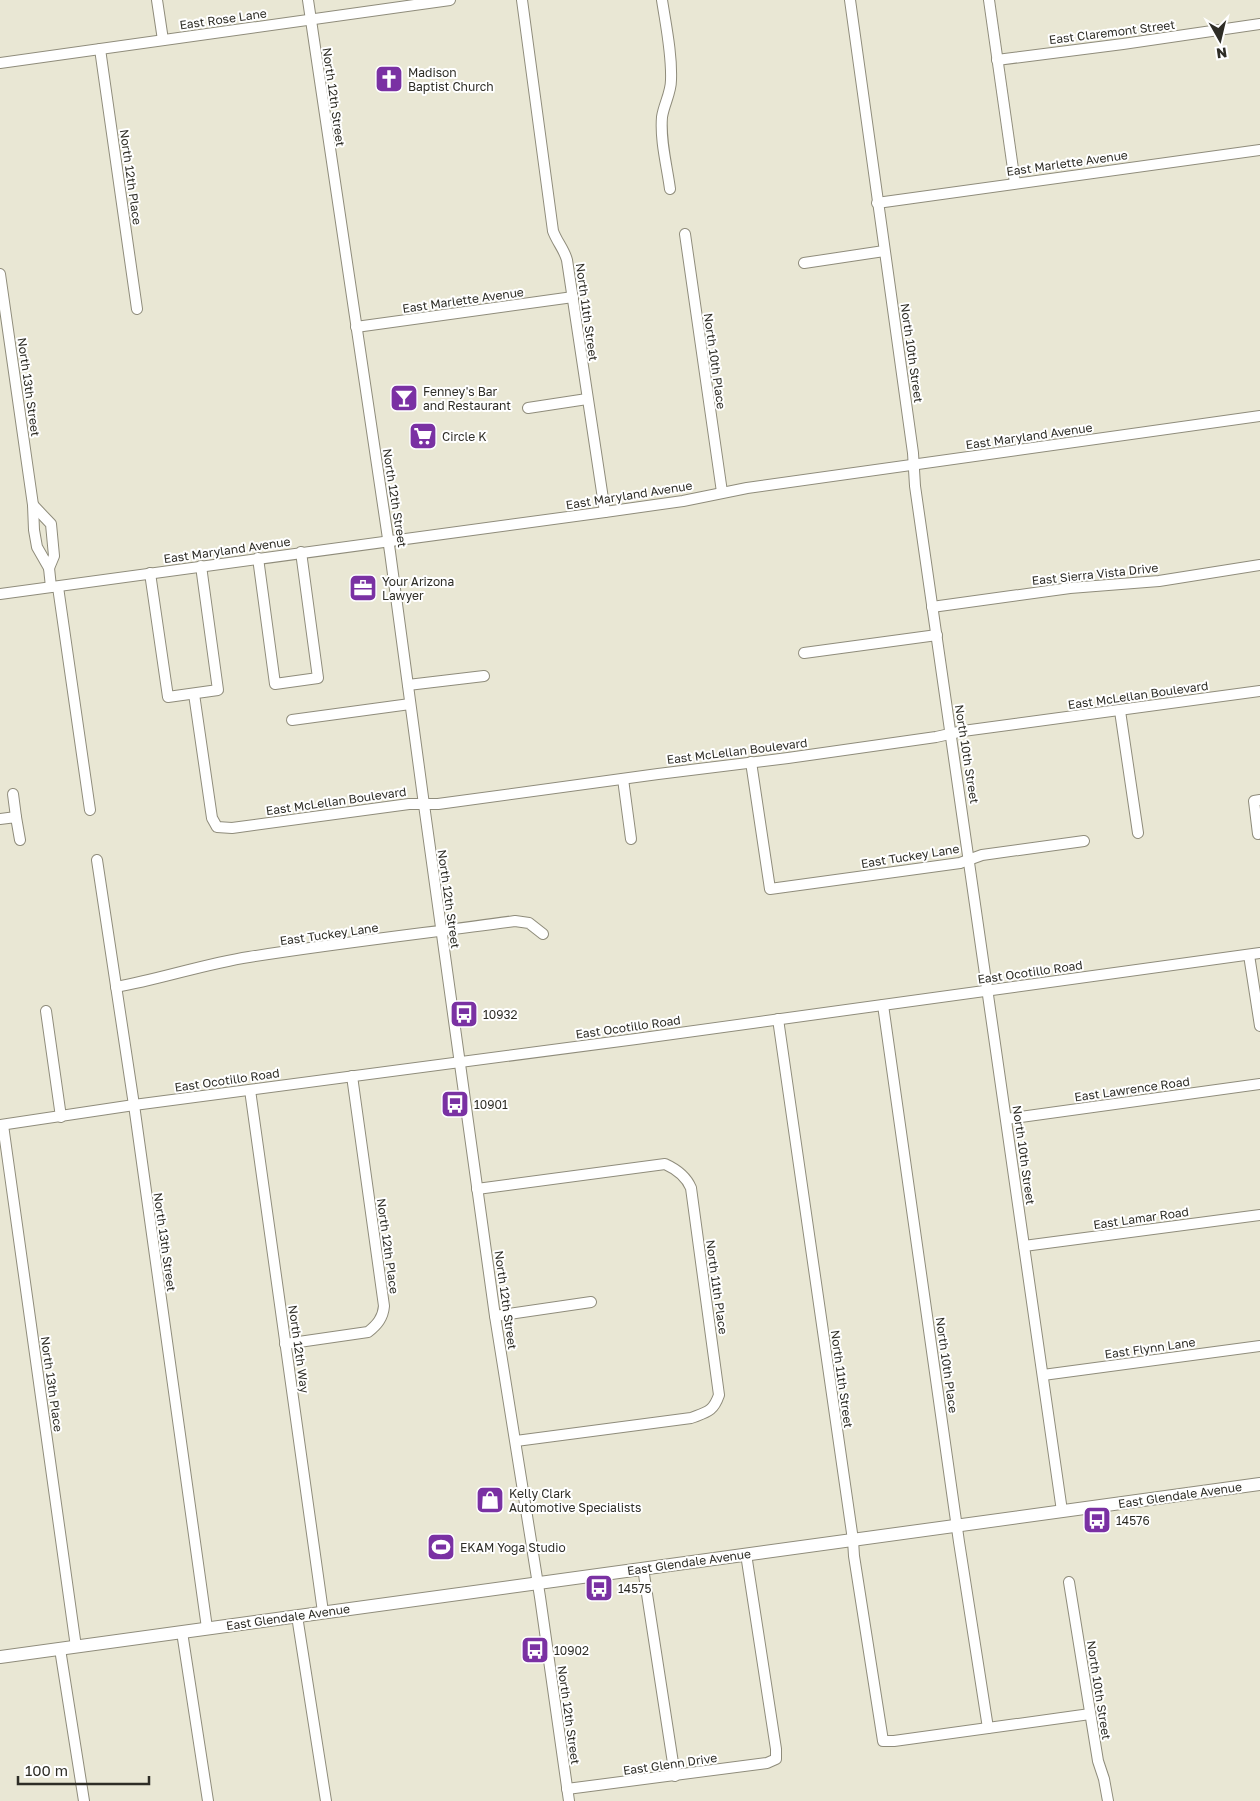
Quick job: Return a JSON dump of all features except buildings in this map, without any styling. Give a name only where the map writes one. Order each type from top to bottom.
[{"type":"main road","name":"East Glendale Avenue","points":[[0,1657],[1260,1484]]},
{"type":"street","points":[[157,0],[163,40]]},
{"type":"street","name":"North 12th Street","points":[[308,0],[389,541],[495,1316],[538,1583],[569,1801]]},
{"type":"street","name":"East Rose Lane","points":[[0,63],[450,0]]},
{"type":"street","name":"North 11th Street","points":[[522,0],[553,231],[564,250],[573,298],[605,512]]},
{"type":"street","points":[[662,0],[671,68],[669,98],[662,115],[662,130],[670,189]]},
{"type":"street","name":"North 10th Street","points":[[850,0],[932,607],[970,859],[1062,1511]]},
{"type":"street","points":[[988,0],[1014,183]]},
{"type":"street","name":"East Claremont Street","points":[[997,60],[1260,24]]},
{"type":"street","name":"North 12th Place","points":[[100,49],[137,309]]},
{"type":"street","name":"East Marlette Avenue","points":[[878,203],[1260,150]]},
{"type":"street","name":"North 10th Place","points":[[685,234],[722,492]]},
{"type":"street","points":[[804,263],[884,251]]},
{"type":"street","name":"North 13th Street","points":[[0,274],[33,505],[34,530],[37,547],[49,568],[54,587],[90,810]]},
{"type":"street","name":"East Marlette Avenue","points":[[356,327],[573,298]]},
{"type":"street","points":[[528,408],[587,399]]},
{"type":"street","name":"East Maryland Avenue","points":[[0,594],[605,512],[722,492],[1260,416]]},
{"type":"street","name":"North 13th Street","points":[[33,505],[51,524],[54,556],[49,568]]},
{"type":"street","points":[[258,558],[275,684],[318,678],[301,552]]},
{"type":"street","name":"East Sierra Vista Drive","points":[[932,607],[1070,588],[1159,581],[1260,565]]},
{"type":"street","points":[[150,573],[168,697],[194,694],[218,690],[201,566]]},
{"type":"street","points":[[804,653],[937,635]]},
{"type":"street","points":[[408,685],[484,676]]},
{"type":"street","name":"East McLellan Boulevard","points":[[194,694],[212,818],[217,827],[232,828],[409,804],[438,804],[1260,691]]},
{"type":"street","points":[[292,720],[410,704]]},
{"type":"street","points":[[1120,710],[1138,833]]},
{"type":"street","name":"East Tuckey Lane","points":[[751,762],[770,889],[960,863],[982,855],[1084,841]]},
{"type":"street","points":[[623,779],[632,839]]},
{"type":"street","points":[[13,794],[20,840]]},
{"type":"street","points":[[1260,800],[1254,801],[1258,834],[1260,833]]},
{"type":"street","points":[[0,819],[16,817]]},
{"type":"street","name":"North 13th Street","points":[[97,860],[134,1105],[207,1628]]},
{"type":"street","name":"East Tuckey Lane","points":[[116,987],[249,957],[515,921],[529,923],[544,934]]},
{"type":"street","name":"East Ocotillo Road","points":[[1,1125],[134,1105],[460,1063],[1260,953]]},
{"type":"street","points":[[1249,955],[1260,1026]]},
{"type":"street","name":"North 10th Place","points":[[883,1005],[988,1728]]},
{"type":"street","points":[[46,1011],[61,1117]]},
{"type":"street","name":"North 11th Street","points":[[778,1019],[854,1556],[883,1741],[988,1728]]},
{"type":"street","name":"North 12th Place","points":[[285,1344],[368,1332],[377,1325],[383,1314],[384,1306],[352,1076]]},
{"type":"street","name":"East Lawrence Road","points":[[1006,1119],[1260,1084]]},
{"type":"street","name":"North 12th Way","points":[[250,1090],[323,1612]]},
{"type":"street","name":"North 13th Place","points":[[1,1125],[76,1647]]},
{"type":"street","name":"North 11th Place","points":[[477,1189],[665,1164],[673,1167],[687,1180],[691,1188],[720,1395],[715,1406],[707,1412],[691,1418],[516,1441]]},
{"type":"street","name":"East Lamar Road","points":[[1024,1246],[1260,1215]]},
{"type":"street","points":[[495,1316],[591,1302]]},
{"type":"street","name":"East Flynn Lane","points":[[1043,1375],[1260,1346]]},
{"type":"street","name":"East Glenn Drive","points":[[567,1789],[767,1763],[776,1759],[746,1554]]},
{"type":"street","points":[[643,1568],[675,1776]]},
{"type":"street","name":"North 10th Street","points":[[1069,1582],[1098,1761],[1108,1801]]},
{"type":"street","points":[[297,1616],[326,1801]]},
{"type":"street","points":[[182,1632],[208,1801]]},
{"type":"street","points":[[60,1649],[84,1801]]},
{"type":"street","points":[[988,1728],[1090,1714]]},
{"type":"place","name":"Madison Baptist Church","points":[[389,79]]},
{"type":"place","name":"Fenney's Bar and Restaurant","points":[[404,398]]},
{"type":"place","name":"Circle K","points":[[423,436]]},
{"type":"place","name":"Your Arizona Lawyer","points":[[363,588]]},
{"type":"place","name":"10932","points":[[464,1014]]},
{"type":"place","name":"10901","points":[[455,1104]]},
{"type":"place","name":"Kelly Clark Automotive Specialists","points":[[490,1500]]},
{"type":"place","name":"14576","points":[[1097,1520]]},
{"type":"place","name":"EKAM Yoga Studio","points":[[441,1547]]},
{"type":"place","name":"14575","points":[[599,1588]]},
{"type":"place","name":"10902","points":[[535,1650]]}]
